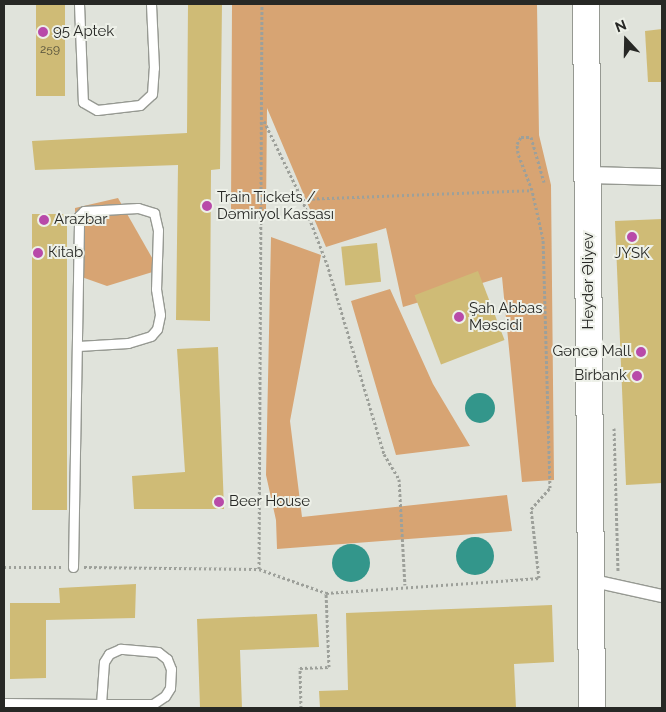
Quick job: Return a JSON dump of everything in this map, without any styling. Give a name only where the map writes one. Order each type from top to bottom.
[{"type":"main road","name":"Heydər Əliyev","points":[[586,4],[589,176],[589,580],[592,708]]},
{"type":"street","points":[[589,176],[662,177]]},
{"type":"street","points":[[589,580],[662,596]]},
{"type":"lane","points":[[79,4],[82,102],[97,110],[140,105],[152,94],[154,68],[151,4]]},
{"type":"lane","points":[[73,567],[79,216],[84,211],[130,208],[154,213],[158,230],[156,290],[160,315],[157,329],[151,336],[128,343],[78,346]]},
{"type":"lane","points":[[4,703],[101,704],[153,704],[165,696],[170,688],[171,669],[167,658],[158,652],[120,649],[109,654],[104,662],[101,704]]},
{"type":"path","points":[[259,569],[264,120],[262,4]]},
{"type":"path","points":[[264,120],[302,199],[327,264],[384,454],[399,479],[405,585]]},
{"type":"path","points":[[4,566],[259,569],[326,593],[405,585],[539,578],[531,509],[550,488],[543,239],[532,190],[518,153],[517,144],[521,137],[531,137],[544,182]]},
{"type":"path","points":[[302,199],[532,190]]},
{"type":"path","points":[[301,708],[300,668],[330,666],[326,593]]},
{"type":"shaded area","points":[[232,4],[537,4],[539,135],[551,185],[554,480],[522,482],[502,277],[403,307],[386,228],[326,247],[267,108],[266,211],[231,211]]},
{"type":"shaded area","points":[[118,198],[159,270],[107,286],[76,275],[75,208]]},
{"type":"shaded area","points":[[271,237],[321,255],[290,421],[302,517],[507,495],[512,531],[277,549],[276,520],[266,475]]},
{"type":"shaded area","points":[[390,289],[433,384],[470,446],[396,455],[351,301]]},
{"type":"water","points":[[480,393],[491,397],[495,408],[491,419],[480,423],[469,419],[465,408],[469,397]]},
{"type":"water","points":[[475,537],[488,543],[494,556],[488,569],[475,575],[462,569],[456,556],[462,543]]},
{"type":"water","points":[[351,544],[364,550],[370,563],[364,576],[351,582],[338,576],[332,563],[338,550]]},
{"type":"building","points":[[36,4],[65,4],[65,96],[36,96]]},
{"type":"building","points":[[188,4],[222,4],[220,169],[211,170],[210,321],[176,320],[178,165],[35,170],[32,141],[187,133]]},
{"type":"building","points":[[662,29],[662,82],[648,82],[645,31]]},
{"type":"building","points":[[32,214],[67,214],[67,510],[32,510]]},
{"type":"building","name":"Gəncə Mall","points":[[662,219],[662,483],[626,485],[615,221]]},
{"type":"building","points":[[377,243],[381,282],[345,286],[341,247]]},
{"type":"building","name":"Şah Abbas Məscidi","points":[[478,271],[505,340],[441,364],[415,295]]},
{"type":"building","points":[[218,347],[224,509],[134,509],[132,476],[185,472],[177,349]]},
{"type":"building","points":[[136,584],[135,618],[46,620],[46,678],[10,679],[10,603],[60,603],[59,588]]},
{"type":"building","points":[[552,605],[554,662],[514,664],[516,708],[320,708],[319,691],[348,690],[346,613]]},
{"type":"building","points":[[317,614],[319,647],[240,650],[242,708],[200,708],[197,619]]},
{"type":"place","name":"95 Aptek","points":[[43,32]]},
{"type":"place","name":"Train Tickets / Dəmiryol Kassası","points":[[207,206]]},
{"type":"place","name":"Arazbar","points":[[44,220]]},
{"type":"place","name":"JYSK","points":[[632,237]]},
{"type":"place","name":"Кitab","points":[[38,253]]},
{"type":"place","name":"Şah Abbas Məscidi","points":[[459,317]]},
{"type":"place","name":"Gəncə Mall","points":[[641,352]]},
{"type":"place","name":"Birbank","points":[[637,376]]},
{"type":"place","name":"Beer House","points":[[219,502]]}]
